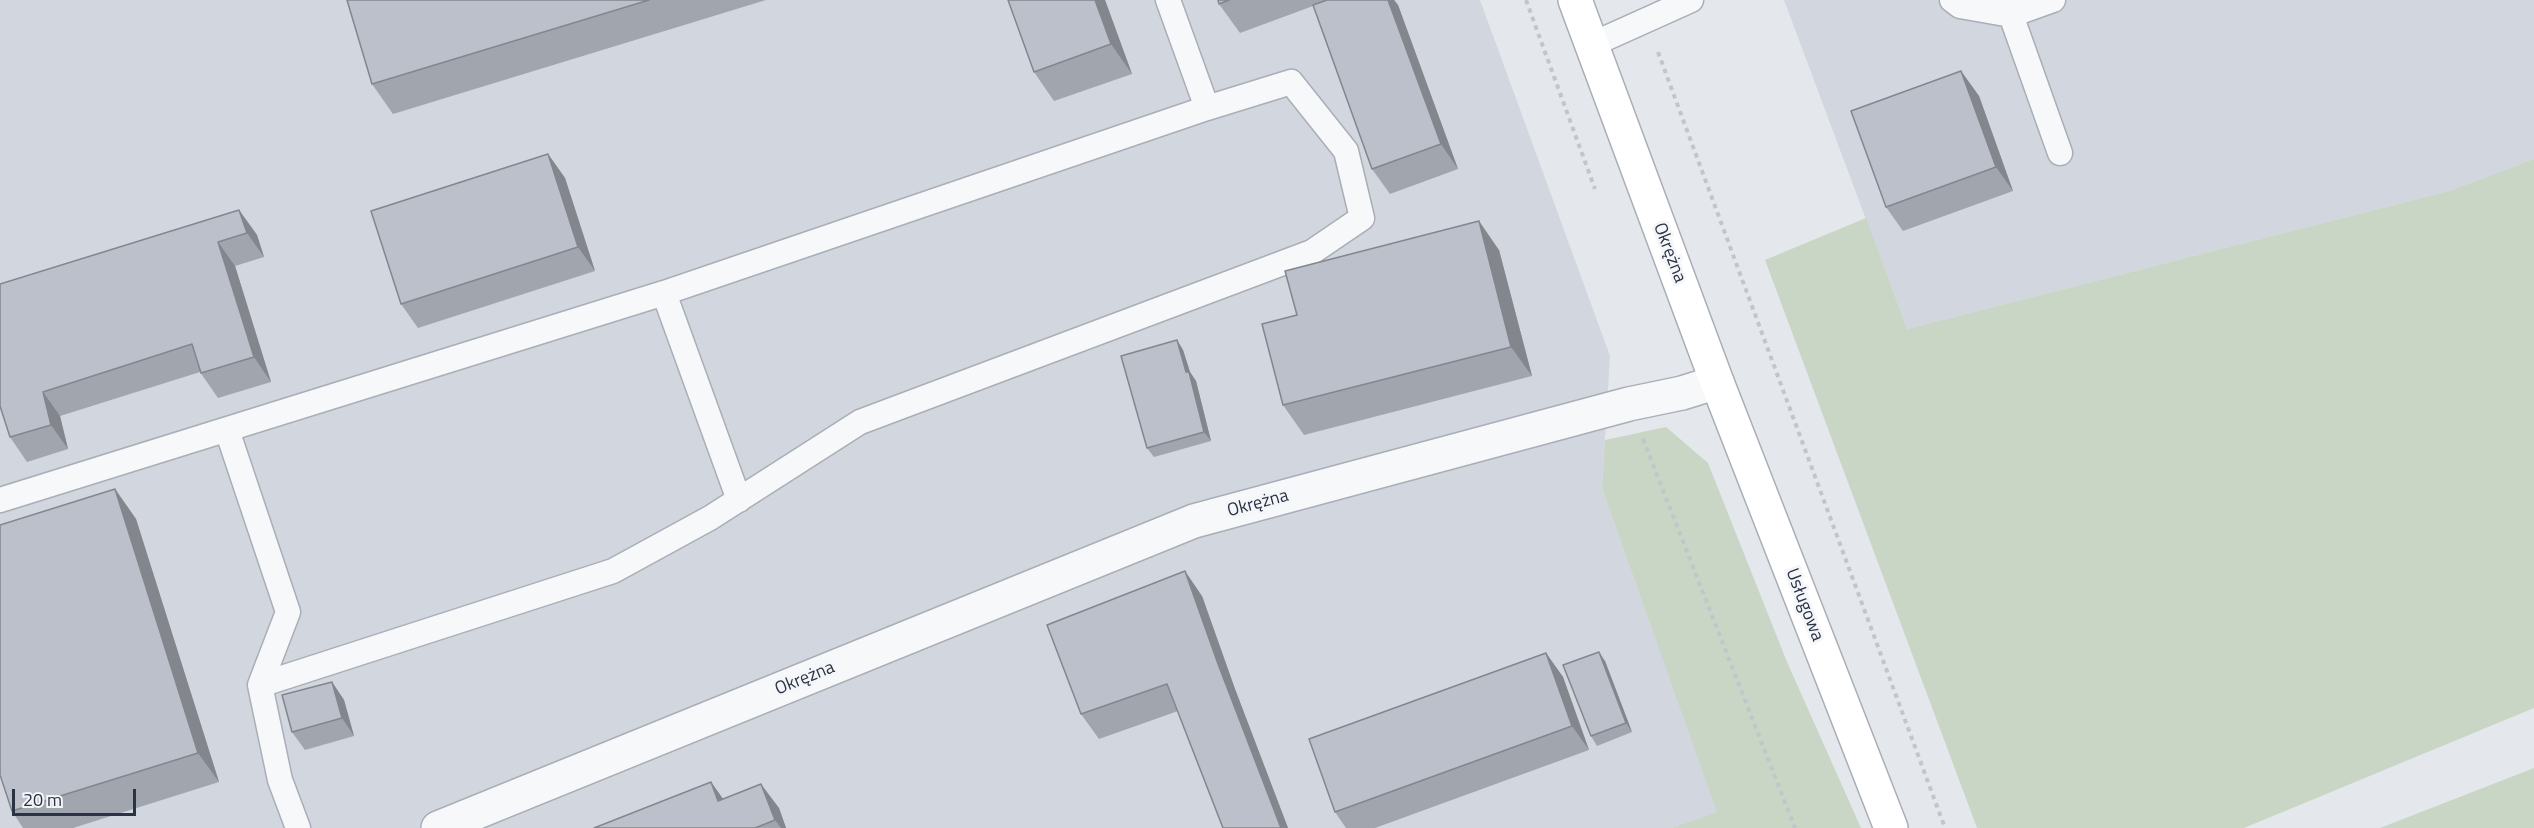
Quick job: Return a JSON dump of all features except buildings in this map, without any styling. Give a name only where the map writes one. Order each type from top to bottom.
[{"type":"street","name":"Okrężna","points":[[438,828],[1194,521],[1717,382],[1575,0]]},
{"type":"street","name":"Usługowa","points":[[1717,382],[1891,828]]},
{"type":"lane","points":[[1168,0],[1207,108]]},
{"type":"lane","points":[[1591,45],[1691,0]]},
{"type":"lane","points":[[1952,0],[1960,6],[2009,8],[2053,0]]},
{"type":"lane","points":[[2009,8],[2060,153]]},
{"type":"lane","points":[[0,500],[664,293],[1291,81],[1346,151],[1362,218],[1312,252],[860,422],[739,500],[613,571],[260,685]]},
{"type":"lane","points":[[664,293],[739,500]]},
{"type":"lane","points":[[227,430],[288,612],[260,685],[280,780],[298,828]]},
{"type":"path","points":[[1526,0],[1595,189]]},
{"type":"path","points":[[1646,20],[1946,828]]},
{"type":"path","points":[[1629,404],[1795,828]]},
{"type":"shaded area","points":[[0,0],[1480,0],[1610,356],[1602,488],[1718,812],[1671,828],[0,828]]},
{"type":"shaded area","points":[[1784,0],[2534,0],[2534,159],[2449,191],[1907,329]]},
{"type":"green space","points":[[2534,159],[2534,708],[2244,828],[1977,828],[1765,260],[1866,218],[1907,329],[2449,191]]},
{"type":"green space","points":[[1666,427],[1708,463],[1787,662],[1861,828],[1671,828],[1717,812],[1602,488],[1605,440]]},
{"type":"green space","points":[[2534,768],[2534,828],[2380,828]]}]
